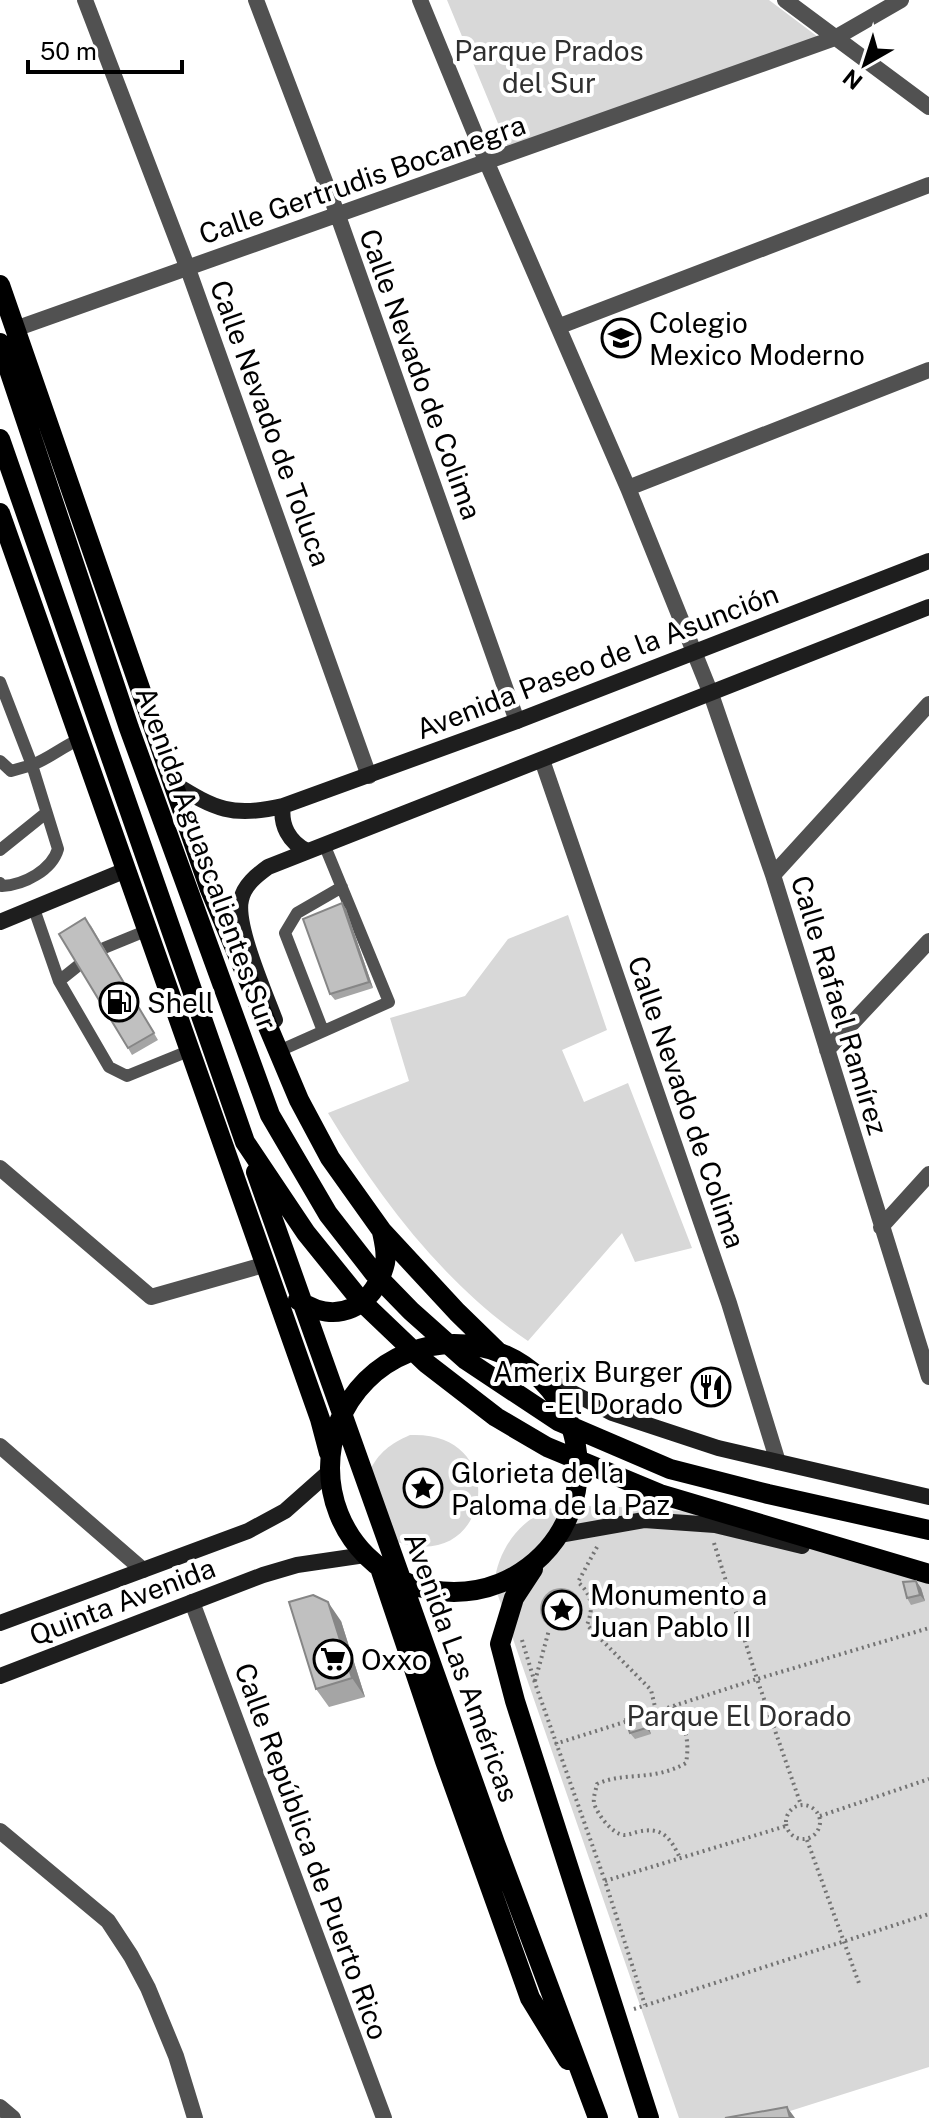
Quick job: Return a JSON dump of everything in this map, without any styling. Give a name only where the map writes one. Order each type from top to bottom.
[{"type":"main road","name":"Avenida Aguascalientes Sur","points":[[0,285],[8,336],[129,728],[270,1115],[328,1214],[374,1273],[411,1311],[466,1360],[558,1421],[670,1469],[929,1530]]},
{"type":"main road","name":"Avenida Aguascalientes Sur","points":[[8,336],[209,887],[299,1100],[330,1158],[382,1231],[497,1351]]},
{"type":"main road","name":"Avenida Aguascalientes Sur","points":[[0,439],[245,1142],[306,1233],[361,1301],[426,1363],[496,1417],[547,1447],[660,1494],[929,1574]]},
{"type":"main road","points":[[0,513],[320,1419],[332,1495],[350,1537],[373,1562],[410,1585],[443,1592],[476,1591],[509,1581],[537,1562],[559,1535],[574,1503],[579,1468],[574,1433],[569,1422],[559,1401],[536,1374],[497,1351],[470,1344],[442,1343],[414,1349],[388,1361],[366,1378],[348,1400],[336,1425],[329,1463]]},
{"type":"main road","name":"Avenida Las Américas","points":[[245,1142],[495,1843],[597,2113]]},
{"type":"main road","points":[[267,1264],[300,1302],[325,1313],[337,1313],[354,1308],[375,1287],[386,1262],[382,1231]]},
{"type":"main road","points":[[373,1562],[530,1998],[597,2113]]},
{"type":"main road","name":"Avenida Las Américas","points":[[537,1562],[514,1598],[500,1644],[515,1701],[649,2118]]},
{"type":"street","name":"Calle Nevado de Toluca","points":[[85,0],[188,269],[369,776]]},
{"type":"street","name":"Calle Nevado de Colima","points":[[256,0],[337,213],[517,721]]},
{"type":"street","name":"Calle Rafael Ramírez","points":[[420,0],[628,488],[711,694],[773,875],[929,1377]]},
{"type":"street","points":[[785,0],[929,107]]},
{"type":"street","name":"Calle Gertrudis Bocanegra","points":[[8,336],[337,213],[487,163],[835,38],[901,0]]},
{"type":"street","points":[[560,326],[929,185]]},
{"type":"street","points":[[628,488],[929,370]]},
{"type":"street","name":"Avenida Paseo de la Asunción","points":[[173,783],[208,805],[230,811],[260,811],[283,806],[517,721],[929,561]]},
{"type":"street","points":[[278,1048],[276,1024],[243,928],[240,900],[251,880],[268,867],[929,607]]},
{"type":"street","points":[[773,875],[929,704]]},
{"type":"street","name":"Calle Nevado de Colima","points":[[542,760],[729,1303],[778,1462]]},
{"type":"street","points":[[283,806],[281,817],[287,833],[296,846],[307,851]]},
{"type":"street","points":[[0,922],[126,870]]},
{"type":"street","points":[[827,1050],[929,941]]},
{"type":"street","points":[[0,1168],[151,1297],[267,1264]]},
{"type":"street","points":[[881,1227],[929,1174]]},
{"type":"street","points":[[536,1374],[612,1413],[718,1448],[929,1497]]},
{"type":"street","points":[[0,1446],[143,1570]]},
{"type":"street","name":"Quinta Avenida","points":[[0,1623],[248,1531],[285,1511],[329,1463]]},
{"type":"street","points":[[559,1535],[644,1520],[715,1525],[798,1545],[929,1584]]},
{"type":"street","name":"Quinta Avenida","points":[[0,1676],[263,1575],[297,1565],[373,1562]]},
{"type":"street","name":"Calle República de Puerto Rico","points":[[192,1602],[384,2118]]},
{"type":"street","points":[[0,1831],[108,1921],[124,1944],[148,1988],[176,2056],[195,2118]]},
{"type":"street","points":[[0,2107],[13,2118]]},
{"type":"lane","points":[[0,682],[32,765],[58,849],[55,860],[30,878],[14,885],[2,886],[0,883]]},
{"type":"lane","points":[[0,761],[11,771],[56,756],[64,746],[80,739]]},
{"type":"lane","points":[[0,850],[46,813]]},
{"type":"lane","points":[[278,1048],[389,1002],[324,844]]},
{"type":"lane","points":[[323,1031],[285,933],[297,913],[342,887]]},
{"type":"lane","points":[[34,909],[59,981],[109,1067],[127,1076],[191,1050]]},
{"type":"lane","points":[[104,948],[148,930]]},
{"type":"lane","points":[[59,981],[79,965]]},
{"type":"path","points":[[710,1530],[801,1805]]},
{"type":"path","points":[[599,1544],[578,1582],[587,1591],[591,1602],[592,1612],[587,1625],[651,1690],[656,1711]]},
{"type":"path","points":[[555,1744],[929,1628]]},
{"type":"path","points":[[535,1683],[549,1630]]},
{"type":"path","points":[[522,1638],[645,2005]]},
{"type":"path","points":[[674,1706],[684,1725],[689,1748],[686,1763],[669,1773],[608,1779],[597,1784],[593,1800],[612,1829],[624,1835],[652,1829],[663,1832],[671,1839],[680,1858]]},
{"type":"path","points":[[820,1816],[929,1779]]},
{"type":"path","points":[[801,1805],[812,1807],[820,1816],[820,1828],[807,1840],[796,1838],[786,1826],[788,1815],[801,1805]]},
{"type":"path","points":[[605,1881],[786,1826]]},
{"type":"path","points":[[807,1840],[860,1986]]},
{"type":"path","points":[[616,2015],[929,1914]]},
{"type":"green space","name":"Parque Prados del Sur","points":[[447,0],[769,0],[822,40],[509,150]]},
{"type":"green space","points":[[568,915],[607,1030],[562,1050],[584,1102],[628,1083],[692,1248],[635,1262],[622,1233],[528,1341],[469,1293],[416,1238],[369,1177],[328,1113],[409,1081],[390,1018],[465,996],[508,939]]},
{"type":"green space","name":"Glorieta de la Paloma de la Paz","points":[[410,1435],[443,1440],[465,1455],[477,1477],[478,1501],[469,1523],[451,1540],[426,1547],[392,1540],[369,1472],[386,1449]]},
{"type":"green space","name":"Parque El Dorado","points":[[603,1506],[700,1512],[929,1582],[929,2067],[768,2118],[679,2118],[494,1584],[510,1540],[535,1516],[559,1507]]},
{"type":"shaded area","points":[[561,1588],[576,1594],[582,1609],[576,1624],[561,1630],[546,1624],[540,1609],[546,1594]]},
{"type":"building","points":[[342,903],[369,982],[330,994],[303,919]]},
{"type":"building","name":"Shell","points":[[85,918],[154,1033],[128,1048],[59,934]]},
{"type":"building","points":[[916,1581],[920,1595],[907,1598],[903,1582]]},
{"type":"building","name":"Oxxo","points":[[313,1595],[328,1602],[352,1678],[316,1689],[289,1602]]},
{"type":"building","points":[[642,1713],[646,1728],[630,1733],[625,1719]]},
{"type":"building","points":[[787,2107],[790,2118],[725,2118]]},
{"type":"place","name":"Colegio Mexico Moderno","points":[[621,338]]},
{"type":"place","name":"Shell","points":[[119,1002]]},
{"type":"place","name":"Amerix Burger - El Dorado","points":[[711,1387]]},
{"type":"place","name":"Glorieta de la Paloma de la Paz","points":[[423,1488]]},
{"type":"place","name":"Monumento a Juan Pablo II","points":[[562,1610]]},
{"type":"place","name":"Oxxo","points":[[333,1659]]}]
